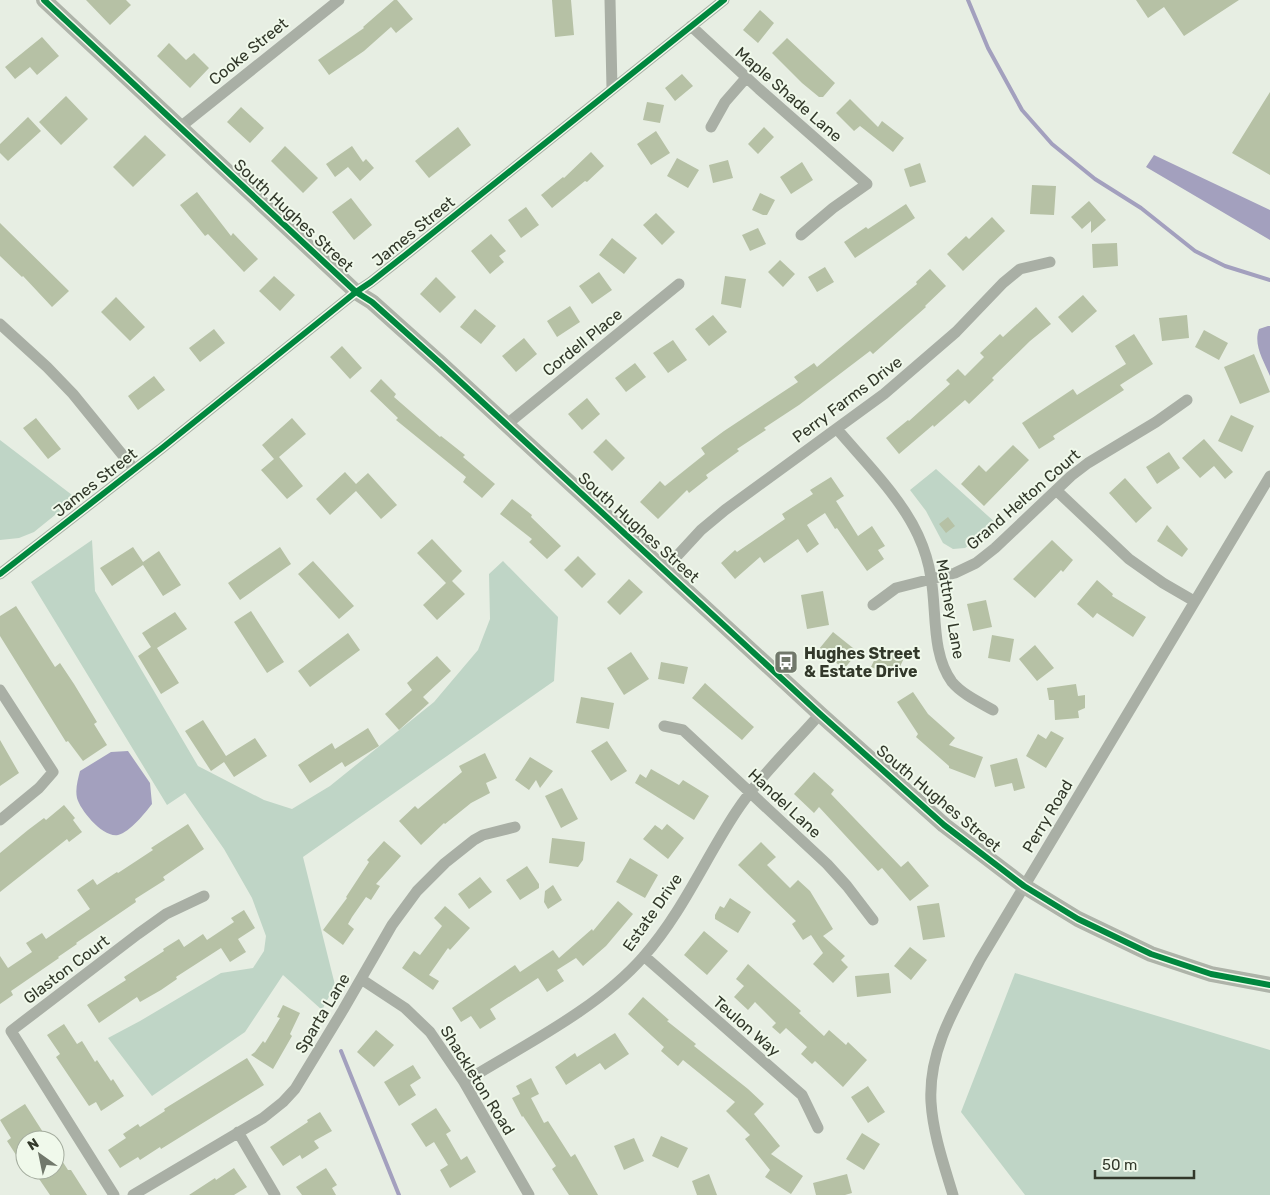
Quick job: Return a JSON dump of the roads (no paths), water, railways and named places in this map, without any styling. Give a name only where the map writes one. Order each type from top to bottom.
[{"type":"street","name":"South Hughes Street","points":[[44,0],[356,292],[379,308],[665,569],[820,714],[944,825],[1024,886],[1078,919],[1151,954],[1211,974],[1270,985]]},
{"type":"street","name":"Cooke Street","points":[[179,128],[339,0]]},
{"type":"street","points":[[610,0],[612,88]]},
{"type":"street","name":"James Street","points":[[0,574],[134,470],[356,292],[391,267],[724,0]]},
{"type":"street","name":"Maple Shade Lane","points":[[690,26],[746,78],[867,184],[833,208],[801,235]]},
{"type":"street","points":[[711,127],[725,102],[746,78]]},
{"type":"street","name":"Perry Farms Drive","points":[[665,569],[701,530],[725,510],[837,429],[910,372],[956,332],[1003,283],[1020,269],[1050,262]]},
{"type":"street","name":"Cordell Place","points":[[506,425],[679,284]]},
{"type":"street","points":[[0,324],[69,389],[134,470]]},
{"type":"street","name":"Grand Helton Court","points":[[873,605],[896,588],[955,573],[976,563],[1088,463],[1156,422],[1188,400]]},
{"type":"street","name":"Mattney Lane","points":[[837,429],[888,490],[918,535],[931,578],[938,642],[945,670],[953,683],[992,710]]},
{"type":"street","name":"Perry Road","points":[[952,1195],[937,1137],[931,1104],[933,1067],[942,1035],[980,960],[1270,476]]},
{"type":"street","points":[[1056,490],[1129,559],[1163,583],[1194,601]]},
{"type":"street","points":[[0,690],[53,772],[39,788],[0,820]]},
{"type":"street","name":"Estate Drive","points":[[464,1082],[582,1009],[601,995],[644,956],[678,908],[736,812],[750,793],[820,714]]},
{"type":"street","name":"Handel Lane","points":[[664,726],[683,730],[827,864],[873,920]]},
{"type":"street","name":"Sparta Lane","points":[[133,1195],[274,1110],[295,1088],[392,925],[417,892],[439,868],[474,840],[483,835],[515,827]]},
{"type":"street","name":"Glaston Court","points":[[114,1195],[11,1030],[166,914],[204,896]]},
{"type":"street","name":"Teulon Way","points":[[644,956],[802,1095],[818,1128]]},
{"type":"street","name":"Shackleton Road","points":[[361,979],[397,1002],[416,1018],[443,1049],[529,1195]]},
{"type":"street","points":[[238,1132],[275,1195]]},
{"type":"waterway","points":[[968,0],[988,48],[1022,110],[1052,144],[1095,179],[1141,208],[1195,251],[1225,266],[1270,280]]},
{"type":"waterway","points":[[341,1051],[399,1195]]},
{"type":"place","name":"Hughes Street & Estate Drive","points":[[786,662]]}]
